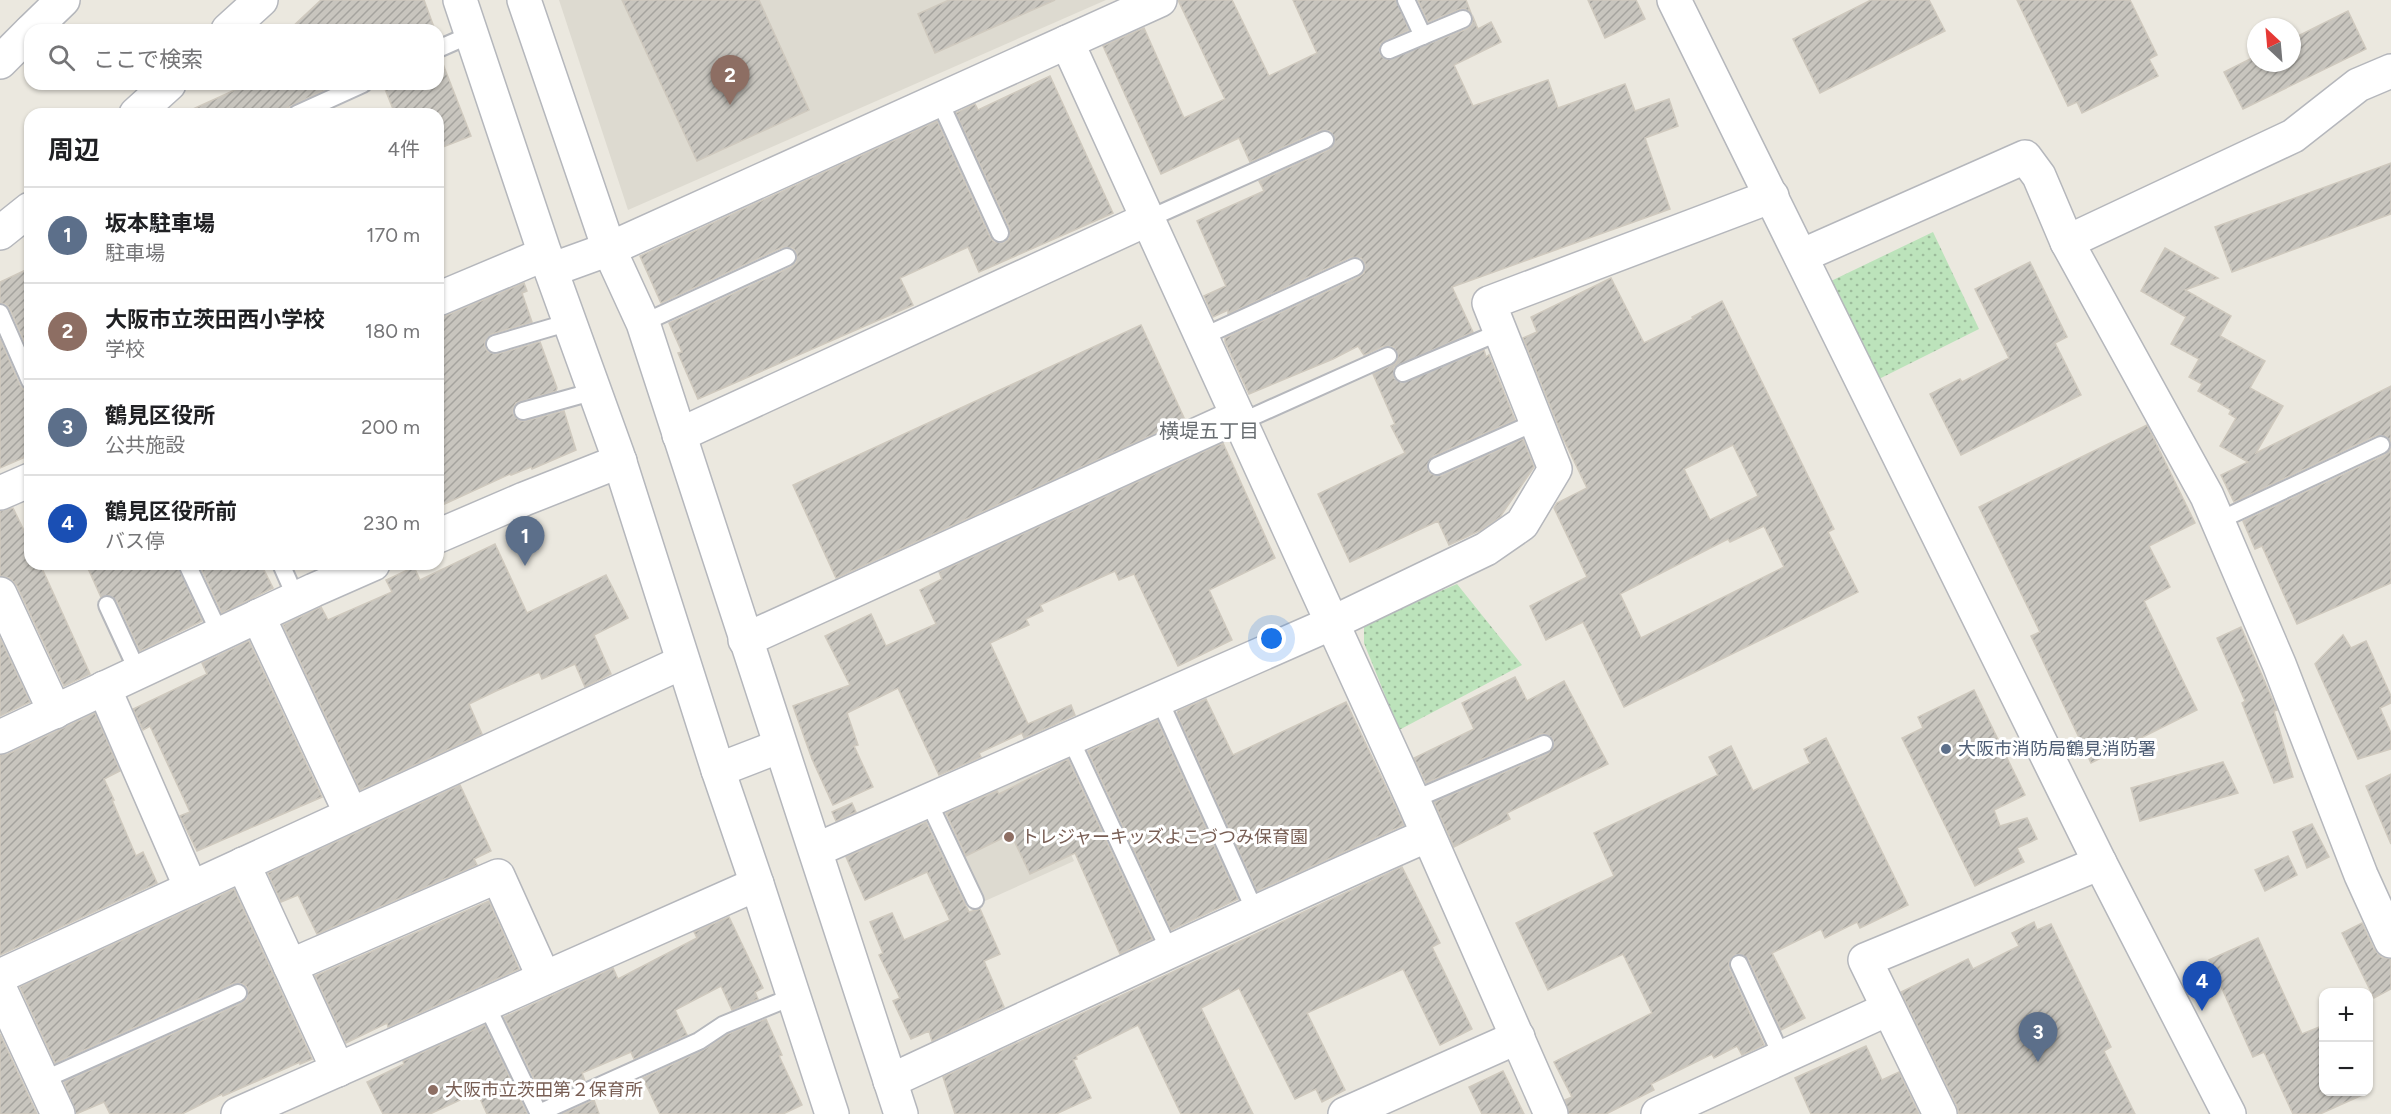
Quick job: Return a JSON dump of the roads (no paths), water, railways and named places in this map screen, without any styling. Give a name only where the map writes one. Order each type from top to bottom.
[{"type":"street","points":[[38,24],[63,0]]},
{"type":"street","points":[[235,24],[261,0]]},
{"type":"street","points":[[460,0],[548,262],[620,461],[830,1113]]},
{"type":"street","points":[[524,0],[609,249],[643,323],[901,1114]]},
{"type":"street","points":[[444,297],[548,262],[609,249],[1160,0]]},
{"type":"street","points":[[1674,0],[2100,863],[2229,1114]]},
{"type":"street","points":[[0,62],[24,38]]},
{"type":"street","points":[[1067,42],[1413,801],[1551,1114]]},
{"type":"street","points":[[2067,242],[2293,136],[2358,86],[2391,70]]},
{"type":"street","points":[[143,108],[162,90]]},
{"type":"street","points":[[1801,256],[2025,157],[2039,176],[2067,242],[2208,496],[2279,664],[2361,875],[2391,941]]},
{"type":"street","points":[[816,850],[1332,623],[1486,549],[1522,525],[1555,469],[1489,303],[1772,195]]},
{"type":"street","points":[[0,233],[24,214]]},
{"type":"street","points":[[679,435],[1148,219]]},
{"type":"street","points":[[745,640],[1239,419]]},
{"type":"street","points":[[444,533],[620,461]]},
{"type":"street","points":[[0,493],[24,483]]},
{"type":"street","points":[[0,737],[359,570]]},
{"type":"street","points":[[0,594],[55,712]]},
{"type":"street","points":[[258,616],[351,814]]},
{"type":"street","points":[[0,976],[683,662]]},
{"type":"street","points":[[104,688],[190,888]]},
{"type":"street","points":[[718,770],[780,746]]},
{"type":"street","points":[[890,1081],[1256,911],[1428,835]]},
{"type":"street","points":[[1940,1114],[1865,960],[2100,863]]},
{"type":"street","points":[[243,864],[338,1070]]},
{"type":"street","points":[[290,966],[498,876],[544,978]]},
{"type":"street","points":[[238,1114],[757,884]]},
{"type":"street","points":[[0,988],[58,1114]]},
{"type":"street","points":[[1658,1114],[1888,1009]]},
{"type":"street","points":[[1345,1114],[1518,1036]]},
{"type":"lane","points":[[1406,0],[1423,36]]},
{"type":"lane","points":[[1389,50],[1463,19]]},
{"type":"lane","points":[[444,47],[472,34]]},
{"type":"lane","points":[[310,108],[350,90]]},
{"type":"lane","points":[[939,100],[1000,233]]},
{"type":"lane","points":[[1148,219],[1325,140]]},
{"type":"lane","points":[[643,323],[787,257]]},
{"type":"lane","points":[[1202,338],[1355,267]]},
{"type":"lane","points":[[0,314],[24,368]]},
{"type":"lane","points":[[495,344],[570,322]]},
{"type":"lane","points":[[1403,373],[1500,332]]},
{"type":"lane","points":[[1239,419],[1388,356]]},
{"type":"lane","points":[[523,411],[595,391]]},
{"type":"lane","points":[[1437,466],[1536,422]]},
{"type":"lane","points":[[2218,521],[2381,445]]},
{"type":"lane","points":[[190,570],[220,634]]},
{"type":"lane","points":[[284,570],[296,598]]},
{"type":"lane","points":[[107,605],[138,672]]},
{"type":"lane","points":[[1159,699],[1256,911]]},
{"type":"lane","points":[[1070,738],[1170,952]]},
{"type":"lane","points":[[1413,801],[1544,744]]},
{"type":"lane","points":[[928,801],[975,900]]},
{"type":"lane","points":[[1739,964],[1782,1057]]},
{"type":"lane","points":[[43,1080],[238,993]]},
{"type":"lane","points":[[486,1004],[539,1114],[699,1041],[723,1024],[794,996]]},
{"type":"place","name":"大阪市立茨田西小学校","points":[[730,105]]},
{"type":"place","name":"坂本駐車場","points":[[525,566]]},
{"type":"place","name":"大阪市消防局鶴見消防署","points":[[1946,749]]},
{"type":"place","name":"トレジャーキッズよこづつみ保育園","points":[[1009,837]]},
{"type":"place","name":"鶴見区役所前","points":[[2202,1011]]},
{"type":"place","name":"鶴見区役所","points":[[2038,1062]]},
{"type":"place","name":"大阪市立茨田第２保育所","points":[[433,1090]]},
{"type":"district","name":"横堤五丁目","points":[[1209,431]]}]
